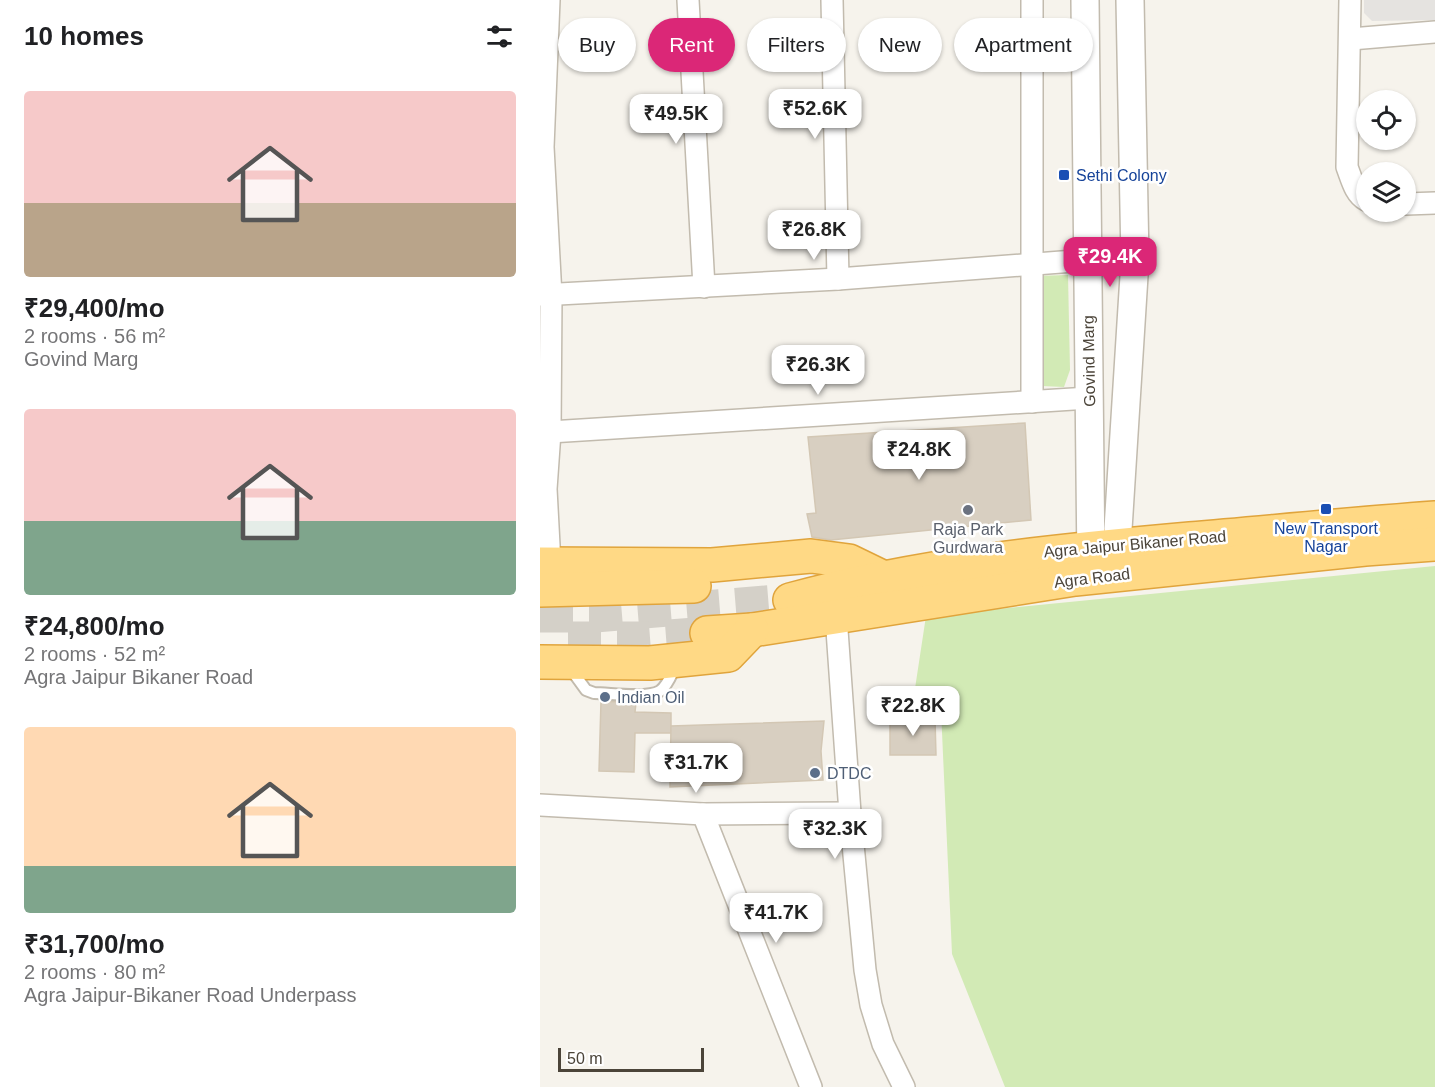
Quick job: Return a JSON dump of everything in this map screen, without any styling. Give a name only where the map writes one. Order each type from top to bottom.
[{"type":"highway","name":"Agra Jaipur Bikaner Road","points":[[837,601],[884,578],[960,563],[1104,561],[1435,518]]},
{"type":"highway","name":"Agra Road","points":[[706,633],[752,630],[837,601],[1104,561],[1435,544]]},
{"type":"highway","points":[[543,572],[712,566],[822,557],[849,561],[884,578]]},
{"type":"highway","points":[[543,572],[651,588],[816,579],[837,601]]},
{"type":"highway","points":[[790,600],[837,601]]},
{"type":"highway","points":[[553,662],[609,664],[677,661],[728,655],[752,630]]},
{"type":"street","points":[[543,572],[543,489],[550,432],[542,147],[549,0]]},
{"type":"street","points":[[688,0],[704,287]]},
{"type":"street","points":[[832,0],[838,279]]},
{"type":"street","points":[[1032,0],[1032,402]]},
{"type":"street","name":"Govind Marg","points":[[1085,0],[1089,398],[1104,561]]},
{"type":"street","points":[[1104,561],[1135,260],[1130,0]]},
{"type":"street","points":[[1350,0],[1347,167],[1356,190]]},
{"type":"street","points":[[1351,39],[1435,32]]},
{"type":"street","points":[[1416,204],[1435,204]]},
{"type":"street","points":[[545,296],[838,279],[1087,260]]},
{"type":"street","points":[[550,432],[1089,398]]},
{"type":"street","points":[[837,601],[850,813],[865,970],[871,1005],[883,1044],[904,1087]]},
{"type":"street","points":[[540,805],[703,814],[850,813]]},
{"type":"street","points":[[703,814],[811,1087]]},
{"type":"green space","points":[[1068,275],[1070,370],[1064,387],[1042,386],[1035,276]]},
{"type":"green space","points":[[1435,566],[1435,1087],[1005,1087],[952,954],[941,710],[914,695],[926,616]]},
{"type":"shaded area","points":[[1364,0],[1435,0],[1435,20],[1372,21],[1364,13]]},
{"type":"building","points":[[1025,423],[1031,520],[831,540],[812,537],[807,514],[816,513],[808,437]]},
{"type":"building","points":[[601,701],[636,703],[635,712],[671,713],[671,733],[635,733],[634,772],[599,771]]},
{"type":"building","points":[[890,719],[935,719],[936,755],[890,755]]},
{"type":"building","points":[[824,721],[821,751],[823,780],[670,787],[671,726]]},
{"type":"tunnel","points":[[540,616],[595,616],[790,600]]},
{"type":"tunnel","points":[[568,638],[642,638],[707,633]]},
{"type":"place","name":"Sethi Colony","points":[[1064,175]]},
{"type":"place","name":"New Transport Nagar","points":[[1326,509]]},
{"type":"place","name":"Raja Park Gurdwara","points":[[968,510]]},
{"type":"place","name":"Indian Oil","points":[[605,697]]},
{"type":"place","name":"DTDC","points":[[815,773]]}]
